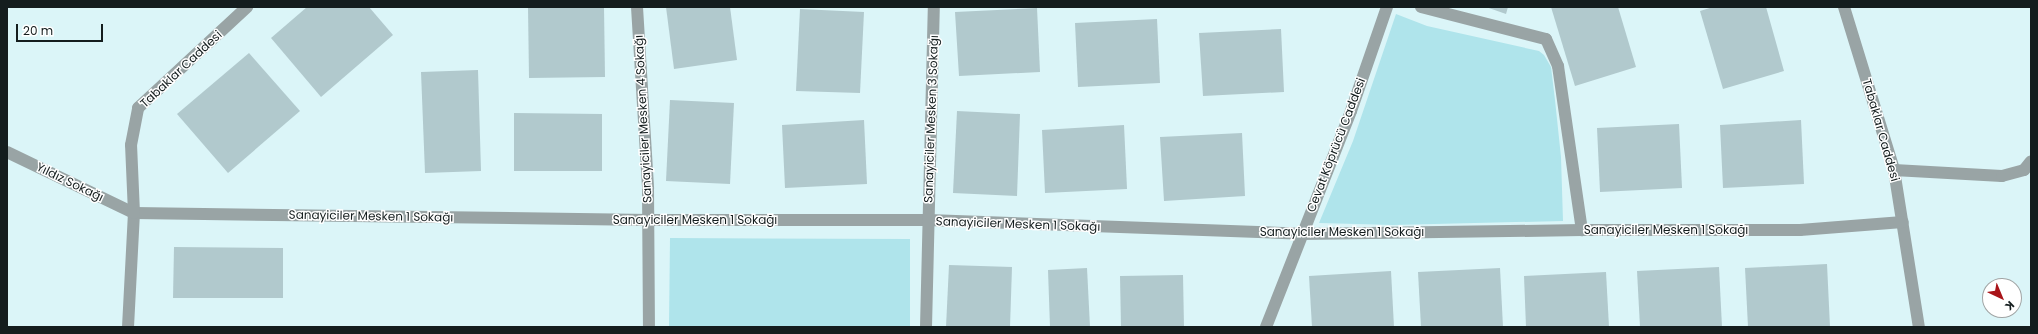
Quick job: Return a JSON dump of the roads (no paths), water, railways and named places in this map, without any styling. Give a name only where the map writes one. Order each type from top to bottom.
[{"type":"street","name":"Tabaklar Caddesi","points":[[128,327],[134,213],[131,145],[138,108],[247,7]]},
{"type":"street","name":"Sanayiciler Mesken 4 Sokağı","points":[[637,7],[649,220],[649,327]]},
{"type":"street","name":"Sanayiciler Mesken 3 Sokağı","points":[[926,327],[934,7]]},
{"type":"street","name":"Cevat Köprücü Caddesi","points":[[1266,327],[1301,234],[1351,111],[1388,7]]},
{"type":"street","points":[[1421,7],[1546,39],[1558,66],[1582,230]]},
{"type":"street","name":"Tabaklar Caddesi","points":[[1844,7],[1894,170],[1920,327]]},
{"type":"street","name":"Yıldız Sokağı","points":[[7,152],[134,213]]},
{"type":"street","points":[[1894,170],[2002,176],[2024,170],[2031,161]]},
{"type":"street","name":"Sanayiciler Mesken 1 Sokağı","points":[[134,213],[649,220],[928,220],[1301,234],[1582,230],[1800,230],[1903,222]]}]
